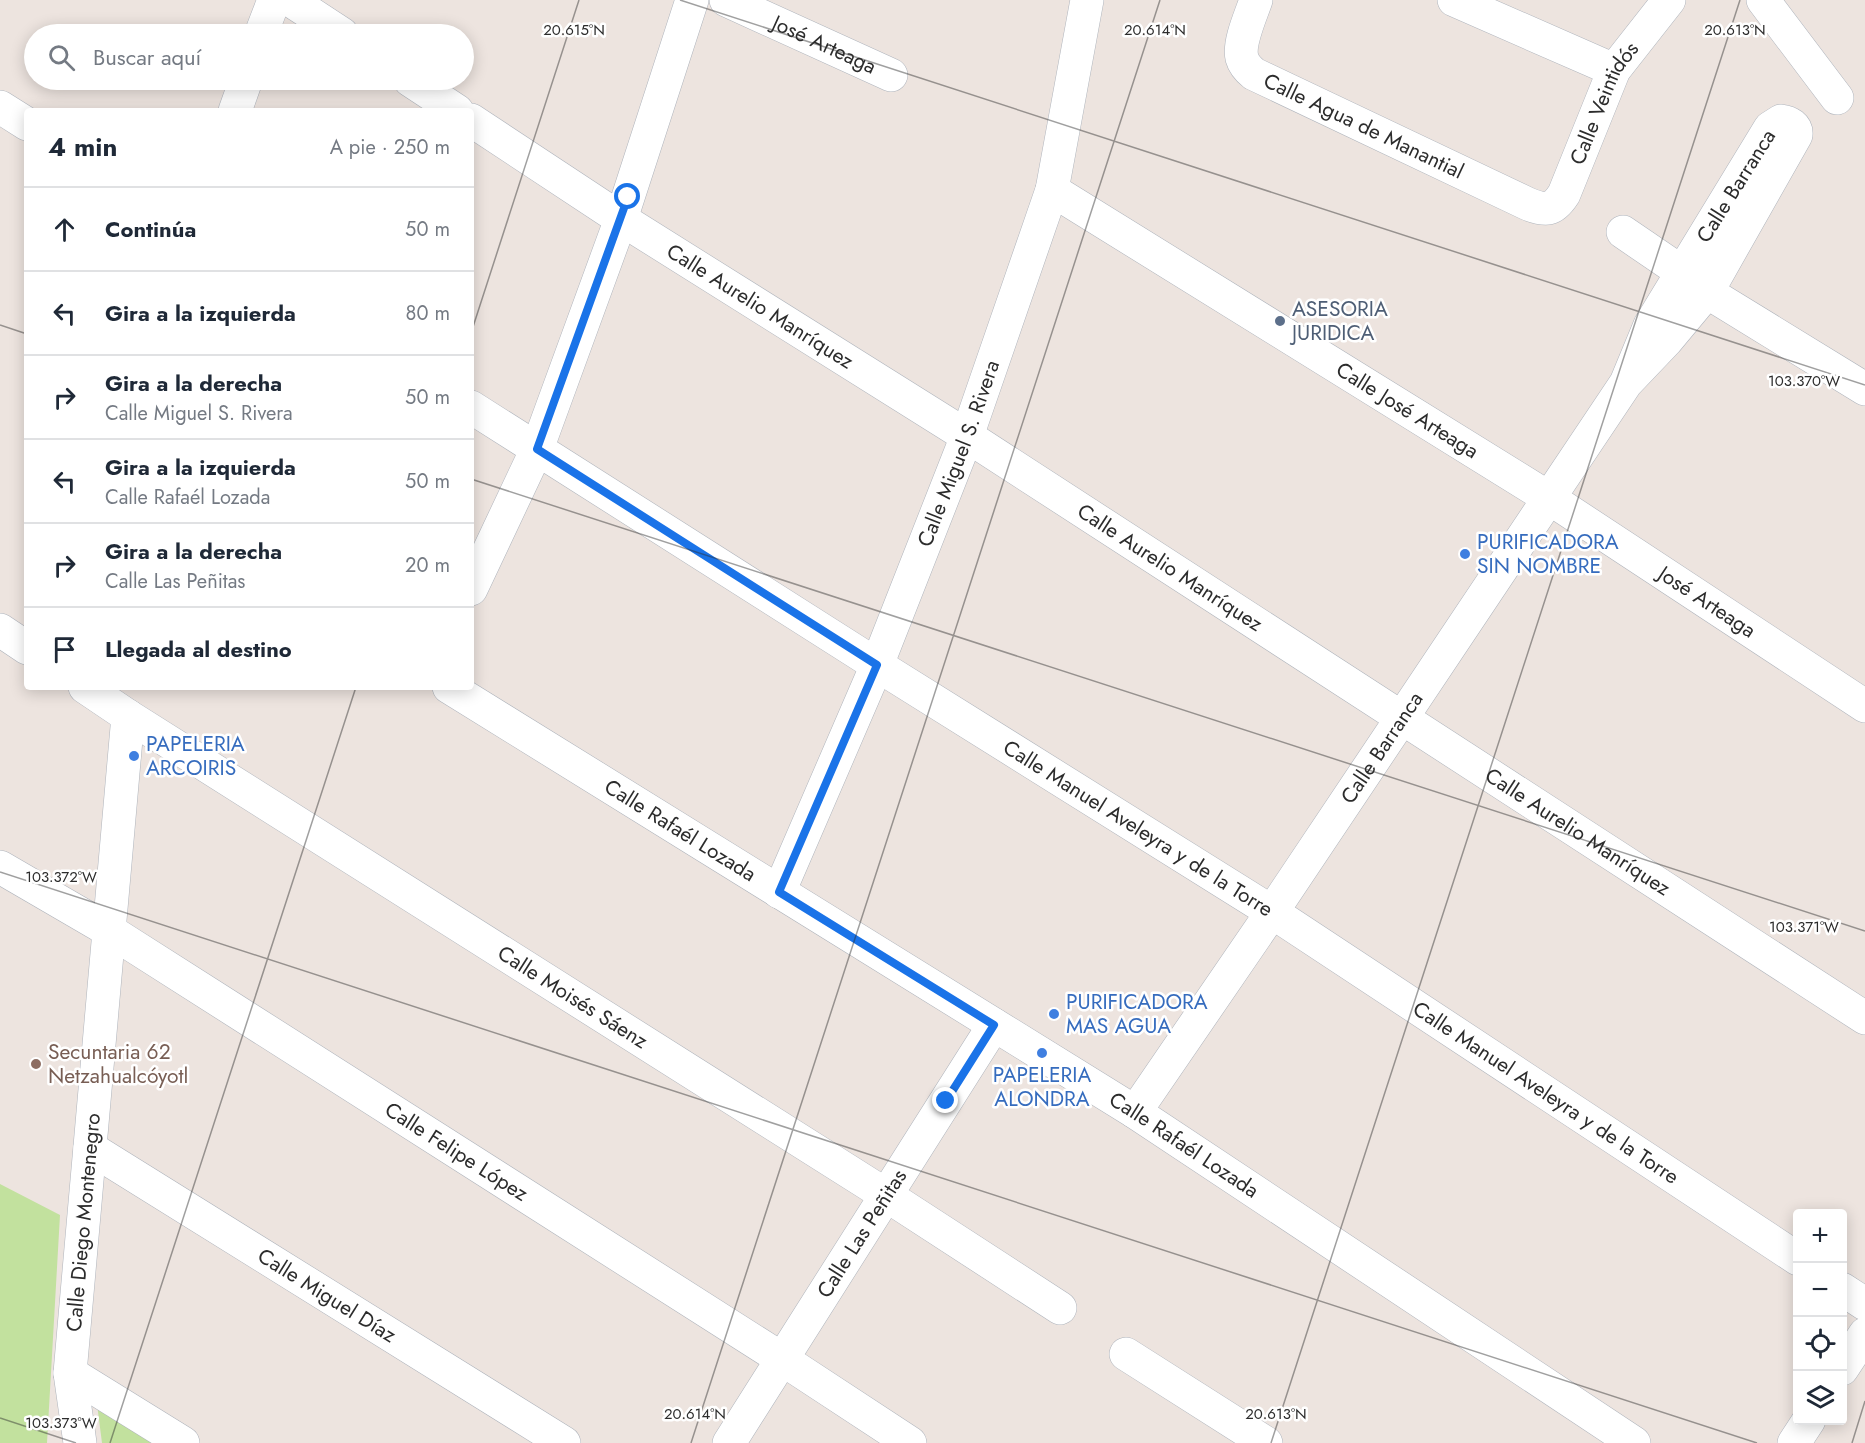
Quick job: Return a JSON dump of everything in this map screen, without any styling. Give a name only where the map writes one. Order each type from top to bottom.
[{"type":"street","points":[[265,24],[274,0]]},
{"type":"street","points":[[290,0],[327,24]]},
{"type":"street","points":[[474,583],[537,449],[621,219],[692,0]]},
{"type":"street","name":"José Arteaga","points":[[726,0],[891,75]]},
{"type":"street","name":"Calle Miguel S. Rivera","points":[[779,892],[877,665],[967,436],[1052,190],[1087,0]]},
{"type":"street","name":"Calle Agua de Manantial","points":[[1256,0],[1241,47],[1246,67],[1254,74],[1528,204],[1549,209]]},
{"type":"street","points":[[1454,0],[1614,70]]},
{"type":"street","name":"Calle Veintidós","points":[[1549,209],[1558,204],[1564,194],[1614,70],[1669,0]]},
{"type":"street","points":[[1763,0],[1837,98]]},
{"type":"street","points":[[236,108],[242,90]]},
{"type":"street","points":[[425,90],[453,108]]},
{"type":"street","points":[[0,107],[24,122]]},
{"type":"street","name":"Calle Aurelio Manríquez","points":[[474,122],[621,219],[967,436],[1865,1018]]},
{"type":"street","name":"Calle José Arteaga","points":[[1052,190],[1549,498]]},
{"type":"street","points":[[1623,232],[1695,282],[1865,389]]},
{"type":"street","name":"Calle Barranca","points":[[1135,1112],[1272,912],[1626,383],[1667,340],[1695,282]]},
{"type":"street","name":"Calle Manuel Aveleyra y de la Torre","points":[[474,409],[1272,912],[1793,1256]]},
{"type":"street","name":"José Arteaga","points":[[1549,498],[1865,706]]},
{"type":"street","points":[[0,630],[24,646]]},
{"type":"street","name":"Calle Moisés Sáenz","points":[[89,690],[886,1195],[1060,1308]]},
{"type":"street","name":"Calle Rafaél Lozada","points":[[455,690],[1135,1112],[1634,1443]]},
{"type":"street","name":"Calle Diego Montenegro","points":[[80,1443],[70,1373],[128,716]]},
{"type":"street","name":"Calle Felipe López","points":[[0,867],[110,930],[910,1443]]},
{"type":"street","name":"Calle Las Peñitas","points":[[729,1443],[994,1025]]},
{"type":"street","name":"Calle Miguel Díaz","points":[[90,1148],[564,1443]]},
{"type":"street","points":[[1847,1292],[1865,1304]]},
{"type":"street","points":[[1847,1361],[1865,1334]]},
{"type":"street","points":[[1126,1354],[1266,1443]]},
{"type":"street","points":[[70,1373],[183,1443]]},
{"type":"street","points":[[1794,1443],[1806,1425]]},
{"type":"green space","points":[[0,1184],[60,1215],[47,1443],[0,1443]]},
{"type":"green space","points":[[97,1404],[161,1443],[102,1443]]},
{"type":"place","name":"ASESORIA JURIDICA","points":[[1280,321]]},
{"type":"place","name":"PURIFICADORA SIN NOMBRE","points":[[1465,554]]},
{"type":"place","name":"PAPELERIA ARCOIRIS","points":[[134,756]]},
{"type":"place","name":"PURIFICADORA MAS AGUA","points":[[1054,1014]]},
{"type":"place","name":"PAPELERIA ALONDRA","points":[[1042,1053]]},
{"type":"place","name":"Secuntaria 62 Netzahualcóyotl","points":[[36,1064]]},
{"type":"route","points":[[628,197],[537,449],[877,665],[779,892],[994,1025],[946,1101]]}]
